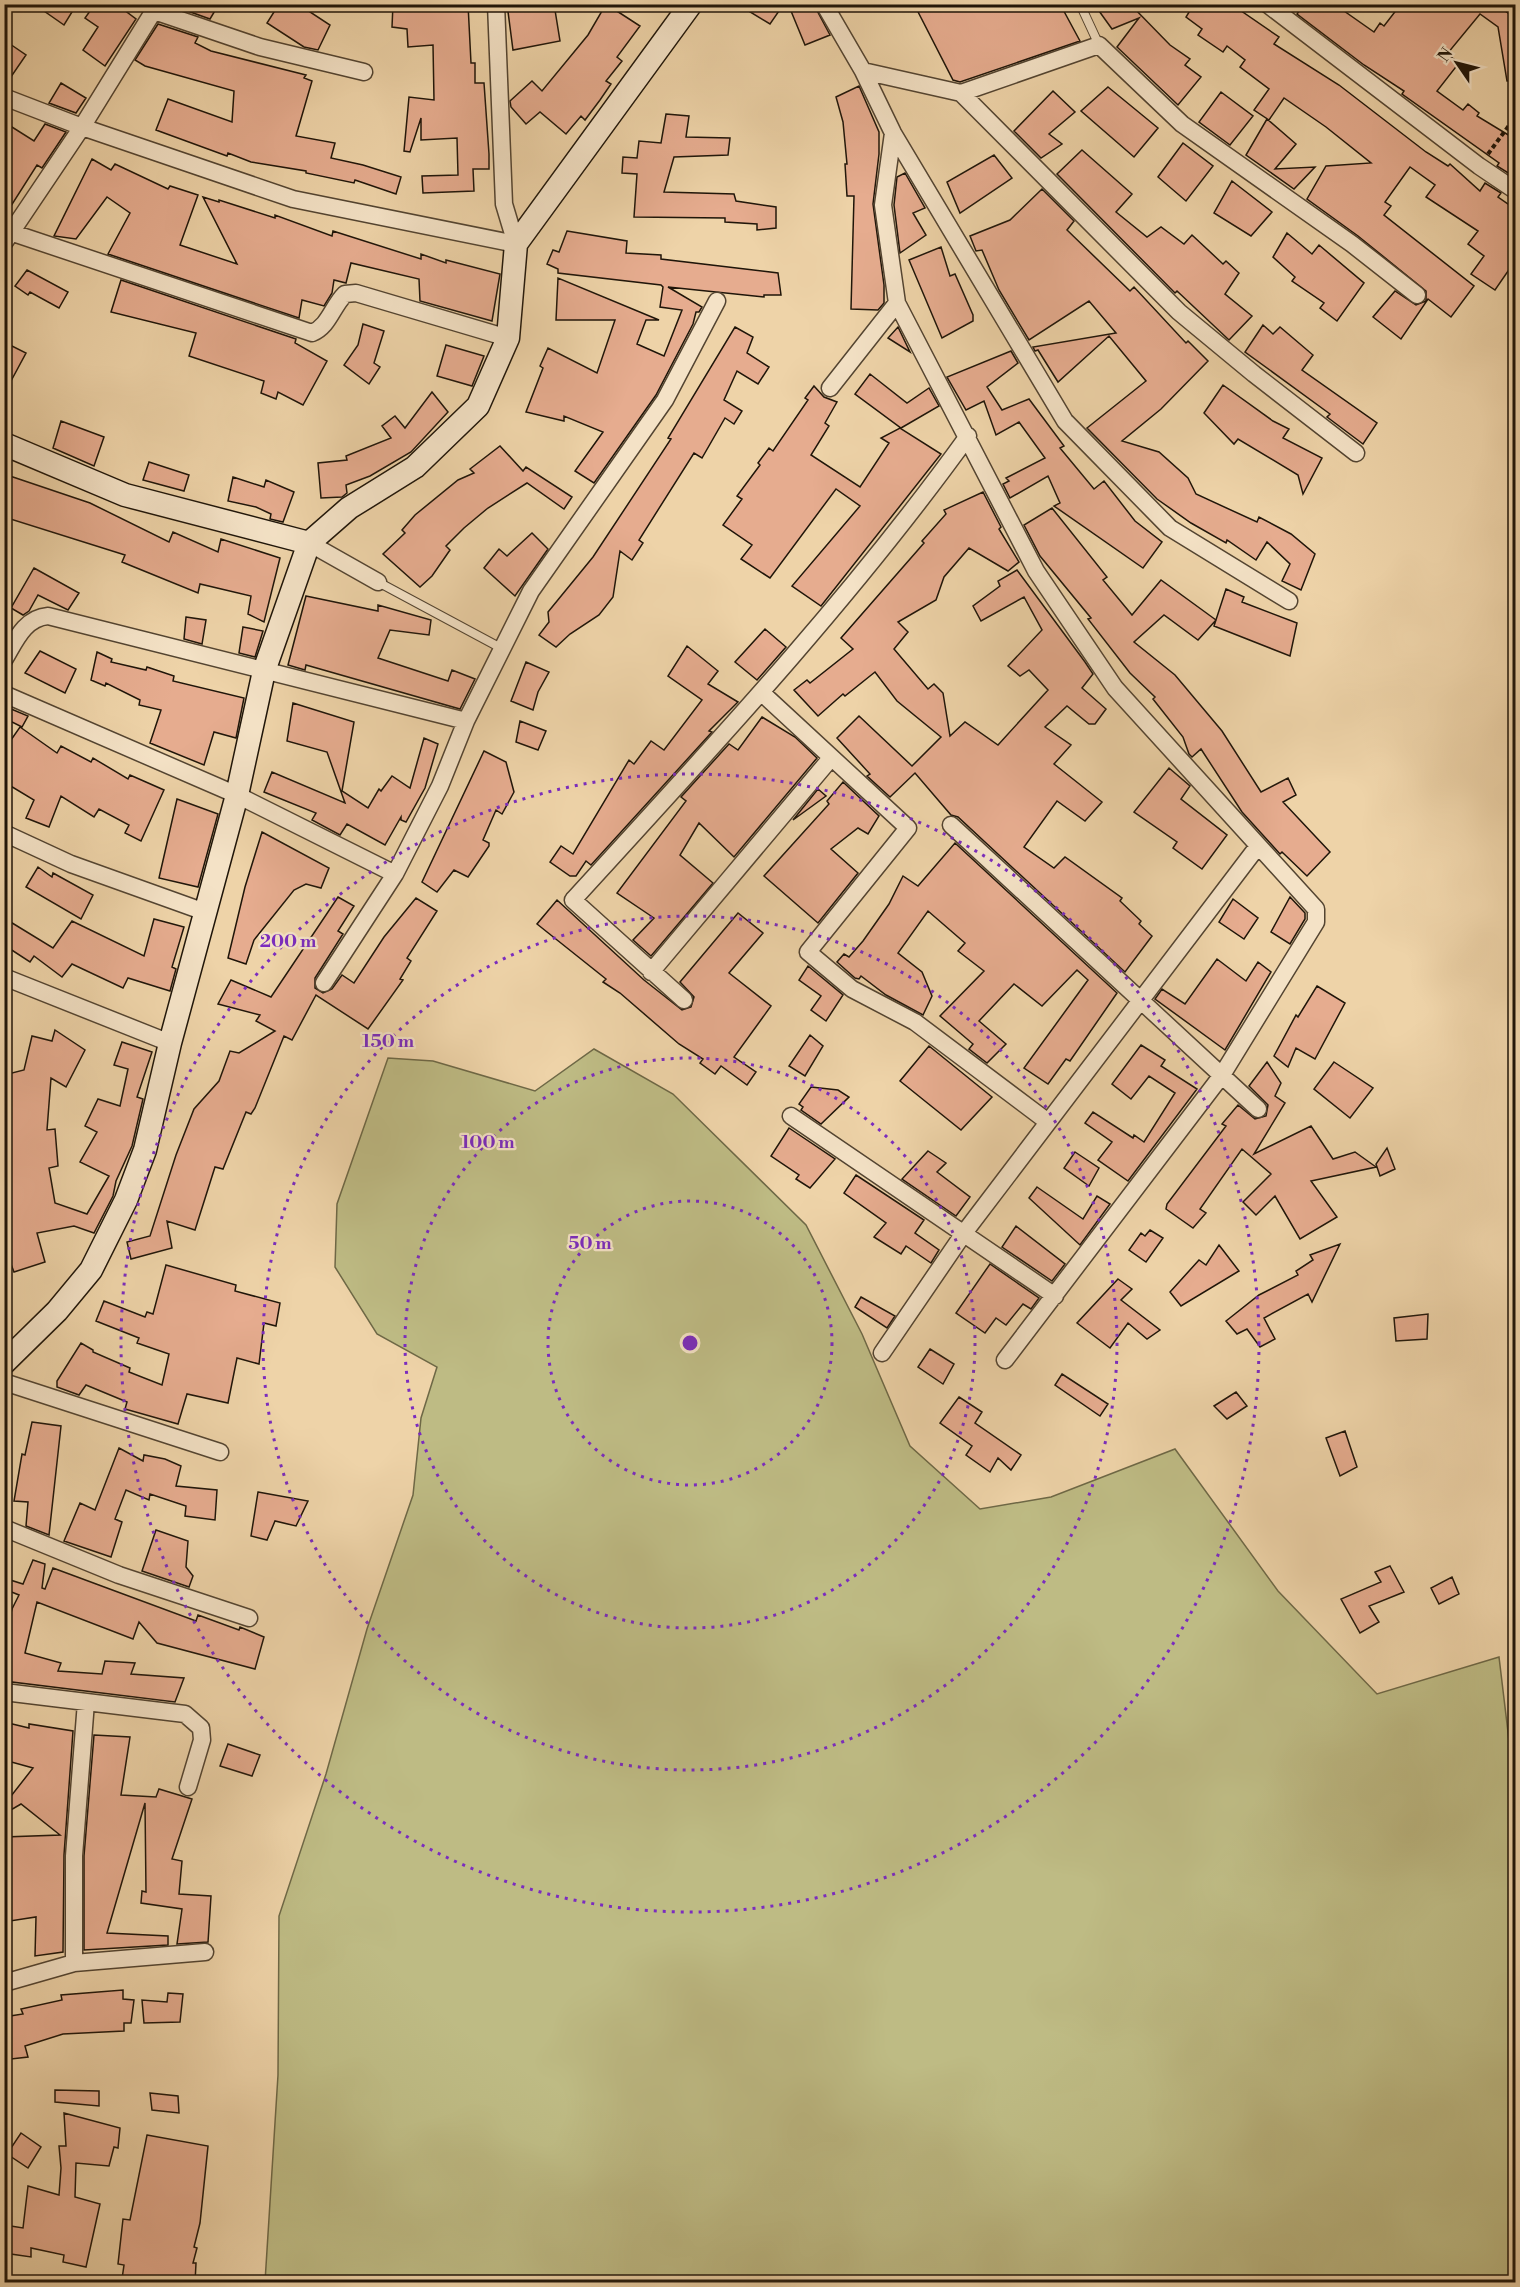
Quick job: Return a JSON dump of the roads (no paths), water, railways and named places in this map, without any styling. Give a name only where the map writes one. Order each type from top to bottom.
[{"type":"main road","points":[[4,1363],[57,1311],[91,1270],[126,1200],[145,1150],[170,1043],[237,795],[264,671],[309,543],[349,508],[415,467],[478,406],[508,338],[516,244],[661,43],[692,4]]},
{"type":"main road","points":[[4,444],[125,495],[309,543]]},
{"type":"street","points":[[4,97],[82,127],[293,199],[516,244],[504,204],[496,4]]},
{"type":"street","points":[[824,4],[863,71],[893,133],[1065,422],[1170,528],[1289,601]]},
{"type":"street","points":[[1267,4],[1515,191]]},
{"type":"street","points":[[363,72],[260,47],[156,8],[82,127],[7,235],[312,333],[323,328],[336,303],[345,294],[356,293],[508,338]]},
{"type":"street","points":[[863,71],[962,93],[1099,45],[1182,124],[1352,244],[1417,295]]},
{"type":"street","points":[[962,93],[1179,312],[1356,453]]},
{"type":"street","points":[[893,133],[883,205],[897,303],[1036,571],[1115,688],[1316,909],[1317,915],[1316,922],[1222,1075],[1005,1360]]},
{"type":"street","points":[[324,983],[395,874],[440,786],[466,721],[531,591],[665,400],[717,301]]},
{"type":"street","points":[[830,388],[897,303]]},
{"type":"street","points":[[684,1000],[573,900],[762,693],[906,521],[968,436]]},
{"type":"street","points":[[309,543],[378,582]]},
{"type":"street","points":[[4,660],[25,626],[40,617],[48,616],[466,721]]},
{"type":"street","points":[[762,693],[908,828],[808,952],[852,988],[915,1022],[1048,1122]]},
{"type":"street","points":[[4,694],[237,795],[395,874]]},
{"type":"street","points":[[651,972],[831,758]]},
{"type":"street","points":[[951,825],[1258,1109]]},
{"type":"street","points":[[4,833],[71,864],[205,912]]},
{"type":"street","points":[[882,1353],[964,1233],[1258,846]]},
{"type":"street","points":[[4,977],[170,1043]]},
{"type":"street","points":[[791,1116],[1055,1296]]},
{"type":"street","points":[[4,1382],[220,1452]]},
{"type":"street","points":[[4,1528],[119,1575],[249,1618]]},
{"type":"street","points":[[4,1692],[185,1714],[196,1721],[201,1728],[201,1740],[188,1786]]},
{"type":"street","points":[[74,1964],[74,1856],[86,1702]]},
{"type":"street","points":[[4,1983],[74,1964],[205,1952]]},
{"type":"lane","points":[[1080,4],[1099,45]]},
{"type":"lane","points":[[378,582],[501,648]]}]
